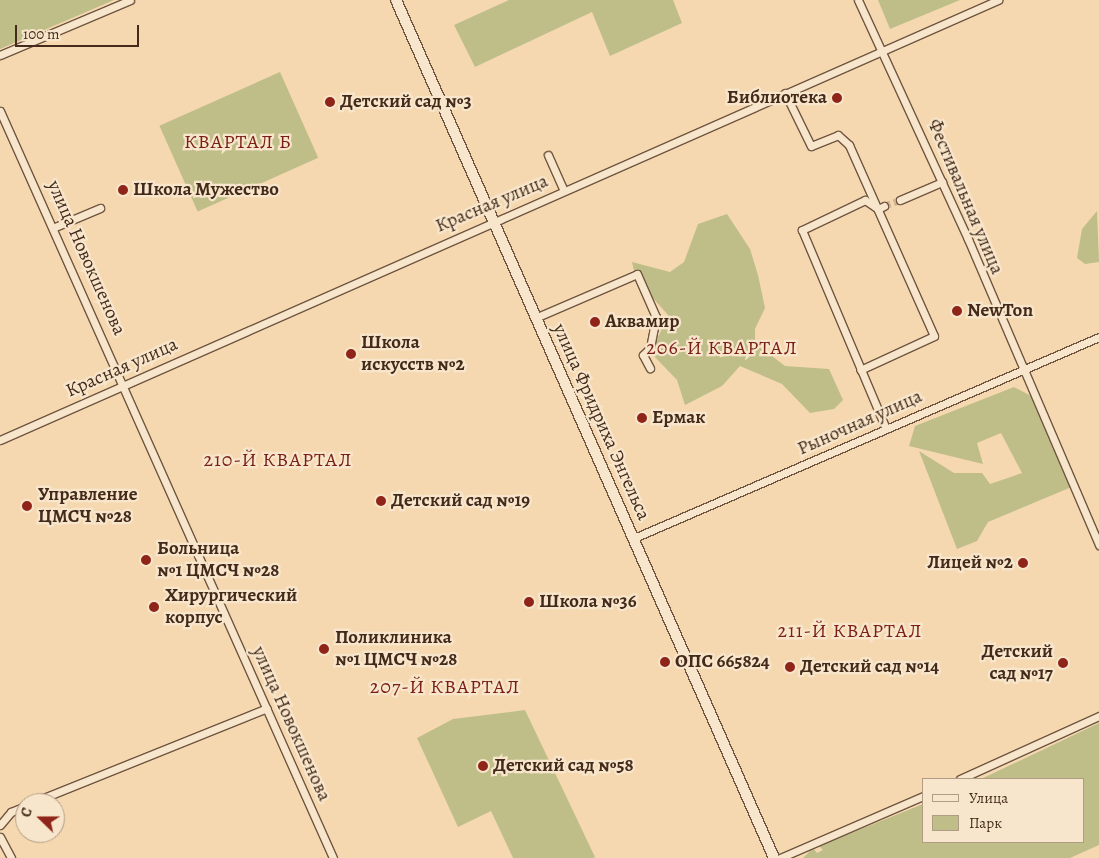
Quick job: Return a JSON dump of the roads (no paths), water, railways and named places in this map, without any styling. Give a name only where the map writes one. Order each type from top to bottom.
[{"type":"street","points":[[0,55],[130,0]]},
{"type":"street","name":"улица Фридриха Энгельса","points":[[396,0],[774,858]]},
{"type":"street","name":"Фестивальная улица","points":[[858,0],[883,50],[942,182],[1099,545]]},
{"type":"street","name":"Красная улица","points":[[0,440],[998,0]]},
{"type":"street","points":[[786,93],[811,146],[838,135],[849,145],[881,208],[934,336],[860,370]]},
{"type":"street","name":"улица Новокшенова","points":[[0,111],[55,227],[333,858]]},
{"type":"street","points":[[548,154],[564,192]]},
{"type":"street","points":[[900,200],[942,182]]},
{"type":"street","points":[[881,208],[865,200],[802,230],[886,429]]},
{"type":"street","points":[[55,227],[100,208]]},
{"type":"street","points":[[535,318],[638,274],[656,317],[650,348],[643,355],[650,368]]},
{"type":"street","name":"Рыночная улица","points":[[634,538],[1099,337]]},
{"type":"street","points":[[56,793],[267,708]]},
{"type":"street","points":[[962,778],[1099,716]]},
{"type":"street","points":[[780,858],[922,796]]},
{"type":"street","points":[[0,824],[15,810]]},
{"type":"street","points":[[0,837],[11,858]]},
{"type":"tunnel","points":[[884,206],[900,200]]},
{"type":"place","name":"Библиотека","points":[[837,98]]},
{"type":"place","name":"Детский сад №3","points":[[330,102]]},
{"type":"place","name":"Школа Мужество","points":[[123,190]]},
{"type":"place","name":"NewTon","points":[[957,311]]},
{"type":"place","name":"Аквамир","points":[[595,322]]},
{"type":"place","name":"Школа искусств №2","points":[[351,354]]},
{"type":"place","name":"Ермак","points":[[642,418]]},
{"type":"place","name":"Детский сад №19","points":[[381,501]]},
{"type":"place","name":"Управление ЦМСЧ №28","points":[[27,506]]},
{"type":"place","name":"Больница №1 ЦМСЧ №28","points":[[146,560]]},
{"type":"place","name":"Лицей №2","points":[[1023,563]]},
{"type":"place","name":"Школа №36","points":[[529,602]]},
{"type":"place","name":"Хирургический корпус","points":[[154,607]]},
{"type":"place","name":"Поликлиника №1 ЦМСЧ №28","points":[[324,649]]},
{"type":"place","name":"ОПС 665824","points":[[665,662]]},
{"type":"place","name":"Детский сад №17","points":[[1063,663]]},
{"type":"place","name":"Детский сад №14","points":[[790,667]]},
{"type":"place","name":"Детский сад №58","points":[[483,766]]},
{"type":"district","name":"КВАРТАЛ Б","points":[[238,141]]},
{"type":"district","name":"206-Й КВАРТАЛ","points":[[722,347]]},
{"type":"district","name":"210-Й КВАРТАЛ","points":[[278,459]]},
{"type":"district","name":"211-Й КВАРТАЛ","points":[[850,630]]},
{"type":"district","name":"207-Й КВАРТАЛ","points":[[445,686]]}]
